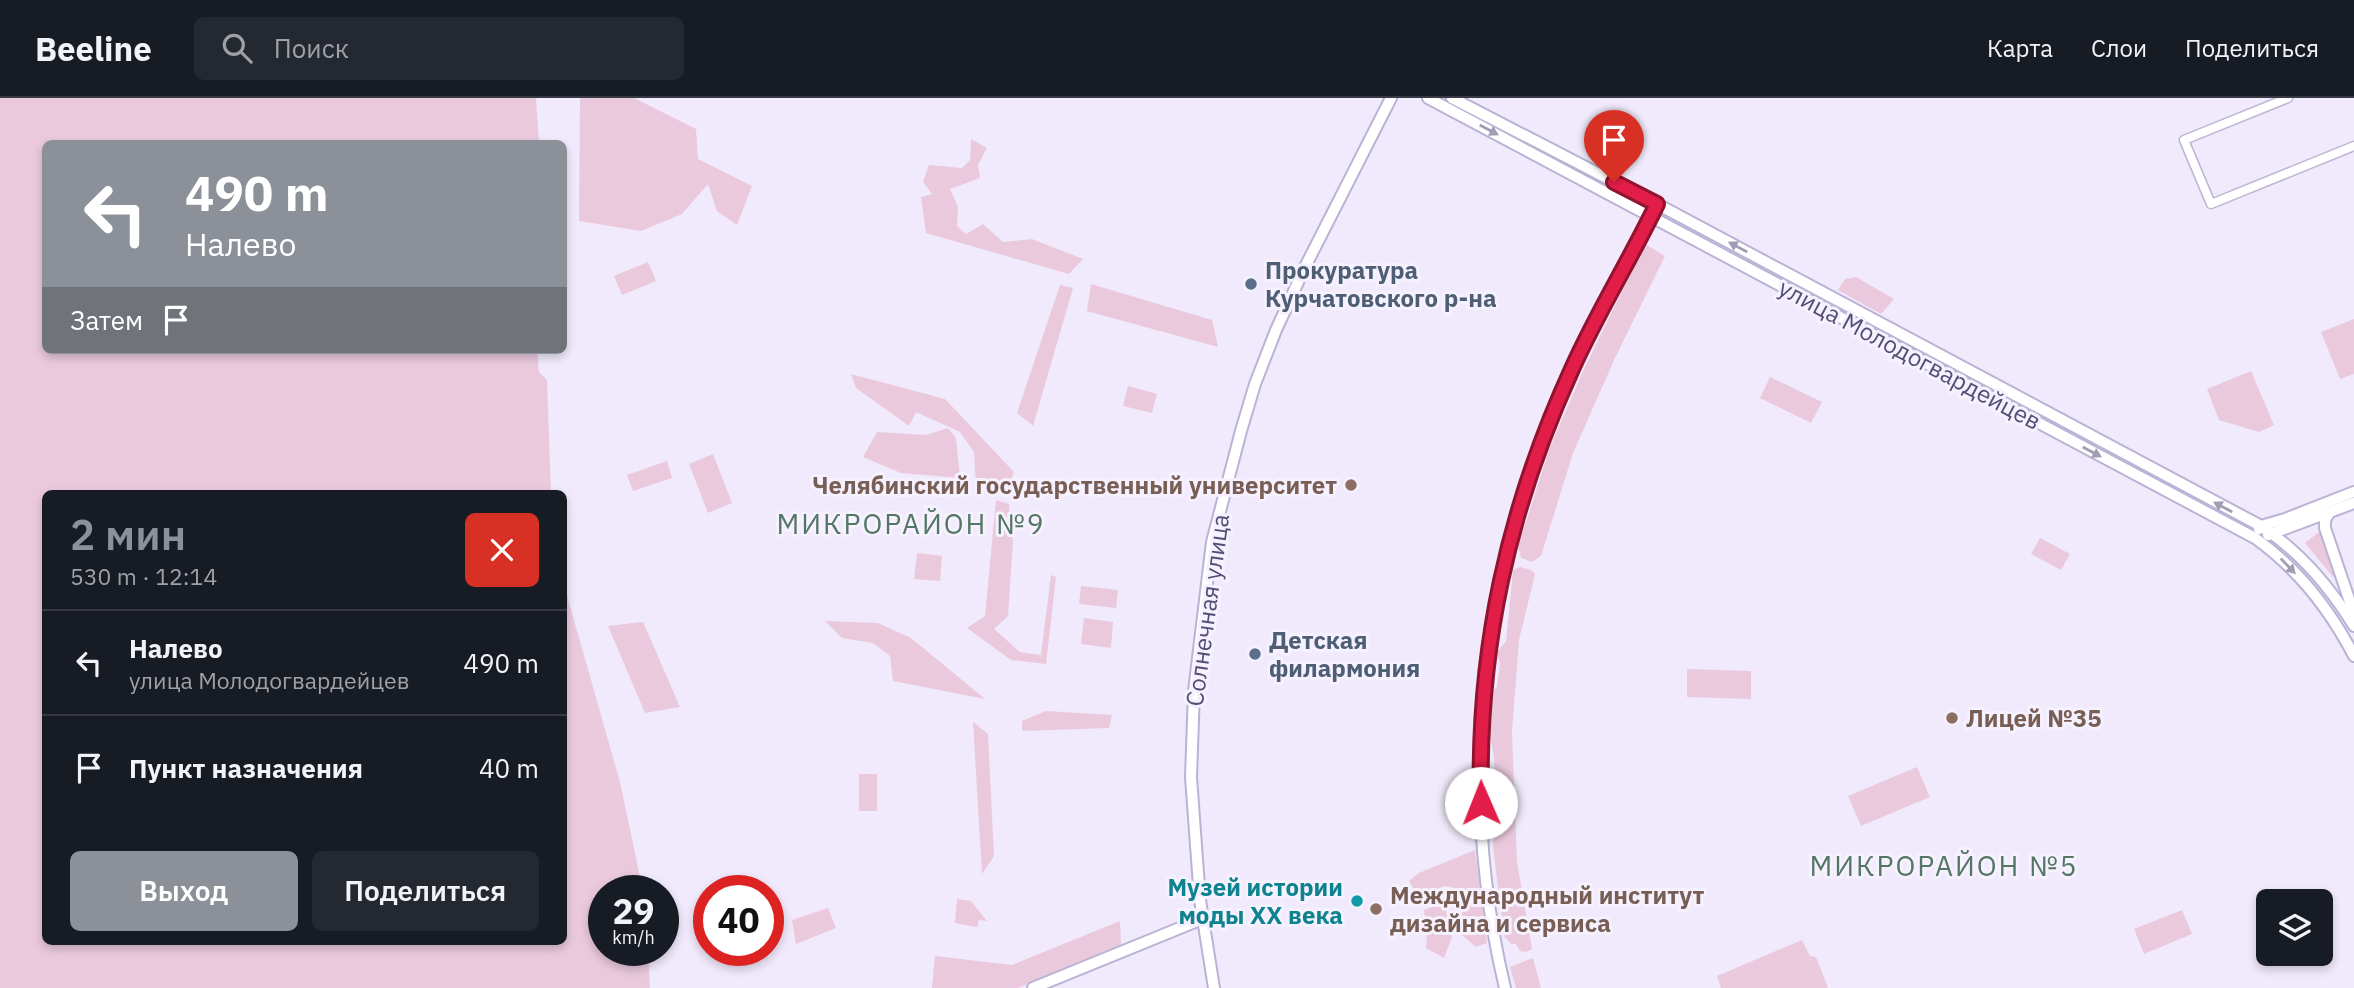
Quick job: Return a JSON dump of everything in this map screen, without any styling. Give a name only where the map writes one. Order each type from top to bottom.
[{"type":"main road","name":"Солнечная улица","points":[[1214,988],[1202,919],[1193,825],[1191,729],[1212,542],[1255,383],[1276,330],[1391,98]]},
{"type":"main road","name":"улица Молодогвардейцев","points":[[1428,98],[1693,239],[2261,526],[2317,575],[2354,626]]},
{"type":"main road","name":"улица Молодогвардейцев","points":[[1452,98],[1699,226],[2255,538],[2273,550],[2322,603],[2354,656]]},
{"type":"main road","points":[[1505,988],[1486,883],[1481,782],[1483,695],[1497,595],[1519,503],[1543,436],[1572,368],[1657,204]]},
{"type":"main road","points":[[1693,239],[1699,226]]},
{"type":"main road","points":[[2255,538],[2261,526],[2354,492]]},
{"type":"main road","points":[[2255,538],[2273,534],[2354,503]]},
{"type":"main road","points":[[2329,513],[2325,528],[2354,614]]},
{"type":"main road","points":[[1033,988],[1202,919]]},
{"type":"street","points":[[2288,98],[2184,140],[2211,204],[2354,146]]},
{"type":"shaded area","points":[[0,98],[536,98],[539,140],[42,140],[42,354],[537,354],[539,372],[547,380],[551,490],[42,490],[42,945],[567,945],[567,596],[620,782],[640,875],[588,875],[588,966],[649,966],[650,988],[0,988]]},
{"type":"shaded area","points":[[580,98],[634,98],[696,129],[698,159],[752,186],[737,225],[717,211],[708,184],[682,214],[641,231],[579,221]]},
{"type":"shaded area","points":[[971,139],[987,148],[978,165],[980,178],[950,189],[958,207],[957,226],[966,234],[983,224],[1003,242],[1032,239],[1083,259],[1069,274],[926,233],[921,197],[932,194],[923,182],[929,165],[962,168],[970,160]]},
{"type":"shaded area","points":[[1645,244],[1665,256],[1615,358],[1573,453],[1541,556],[1532,562],[1521,558],[1518,547],[1550,447],[1584,369]]},
{"type":"shaded area","points":[[648,262],[656,281],[622,295],[614,276]]},
{"type":"shaded area","points":[[1856,277],[1894,299],[1881,314],[1838,290],[1845,279]]},
{"type":"shaded area","points":[[1091,284],[1212,320],[1218,347],[1087,311]]},
{"type":"shaded area","points":[[1060,285],[1073,288],[1033,426],[1017,413]]},
{"type":"shaded area","points":[[2354,319],[2354,374],[2340,379],[2321,332]]},
{"type":"shaded area","points":[[2251,371],[2274,425],[2259,432],[2219,420],[2207,389]]},
{"type":"shaded area","points":[[851,374],[945,399],[1014,472],[1010,484],[976,485],[974,452],[960,432],[916,412],[909,426],[856,388]]},
{"type":"shaded area","points":[[1770,377],[1822,402],[1811,423],[1760,398]]},
{"type":"shaded area","points":[[1128,386],[1157,394],[1152,413],[1123,406]]},
{"type":"shaded area","points":[[948,428],[956,438],[960,478],[901,473],[863,457],[877,432],[926,435]]},
{"type":"shaded area","points":[[713,454],[732,503],[708,513],[689,464]]},
{"type":"shaded area","points":[[667,461],[672,478],[633,491],[627,475]]},
{"type":"shaded area","points":[[996,500],[1009,504],[1013,542],[1008,616],[994,629],[1020,652],[1041,655],[1051,575],[1056,577],[1046,664],[1011,660],[967,628],[985,616]]},
{"type":"shaded area","points":[[2319,532],[2336,573],[2333,577],[2305,543]]},
{"type":"shaded area","points":[[2040,538],[2070,554],[2061,570],[2031,554]]},
{"type":"shaded area","points":[[917,553],[942,556],[940,581],[914,579]]},
{"type":"shaded area","points":[[1520,567],[1535,574],[1519,640],[1512,731],[1517,862],[1532,949],[1526,952],[1520,951],[1516,944],[1511,944],[1504,936],[1493,847],[1496,801],[1490,735],[1491,695],[1497,686],[1500,664],[1497,652],[1506,641],[1513,570]]},
{"type":"shaded area","points":[[1081,586],[1118,590],[1116,608],[1079,604]]},
{"type":"shaded area","points":[[1084,618],[1113,622],[1111,648],[1081,644]]},
{"type":"shaded area","points":[[825,621],[878,623],[911,638],[985,699],[893,681],[890,656],[873,643],[842,638]]},
{"type":"shaded area","points":[[643,622],[680,707],[645,713],[608,626]]},
{"type":"shaded area","points":[[1687,669],[1751,671],[1751,699],[1687,697]]},
{"type":"shaded area","points":[[1046,711],[1112,715],[1109,728],[1022,731],[1022,721]]},
{"type":"shaded area","points":[[973,722],[988,734],[994,856],[982,874]]},
{"type":"shaded area","points":[[1917,767],[1930,797],[1861,826],[1848,796]]},
{"type":"shaded area","points":[[859,774],[877,774],[877,811],[859,811]]},
{"type":"shaded area","points":[[1475,850],[1487,943],[1476,947],[1462,935],[1462,929],[1458,926],[1452,907],[1458,897],[1455,889],[1442,887],[1434,898],[1422,902],[1409,881],[1419,873]]},
{"type":"shaded area","points":[[957,899],[971,901],[987,921],[979,920],[977,927],[955,923]]},
{"type":"shaded area","points":[[1437,905],[1446,909],[1452,928],[1452,937],[1444,958],[1426,948],[1424,910]]},
{"type":"shaded area","points":[[828,908],[836,928],[796,944],[792,920]]},
{"type":"shaded area","points":[[2182,910],[2192,934],[2144,954],[2134,929]]},
{"type":"shaded area","points":[[1120,921],[1121,946],[1018,988],[932,988],[935,956],[1012,965]]},
{"type":"shaded area","points":[[1802,940],[1810,956],[1816,957],[1828,988],[1721,988],[1717,976]]},
{"type":"shaded area","points":[[1533,958],[1541,988],[1516,988],[1510,967]]},
{"type":"place","name":"Прокуратура Курчатовского р-на","points":[[1251,284]]},
{"type":"place","name":"Челябинский государственный университет","points":[[1351,485]]},
{"type":"place","name":"Детская филармония","points":[[1255,654]]},
{"type":"place","name":"Лицей №35","points":[[1952,718]]},
{"type":"place","name":"Музей истории моды XX века","points":[[1357,901]]},
{"type":"place","name":"Международный институт дизайна и сервиса","points":[[1376,909]]},
{"type":"district","name":"МИКРОРАЙОН №9","points":[[911,523]]},
{"type":"district","name":"МИКРОРАЙОН №5","points":[[1944,865]]},
{"type":"route","points":[[1481,803],[1483,695],[1490,634],[1506,552],[1522,493],[1572,368],[1657,204],[1614,182]]}]
